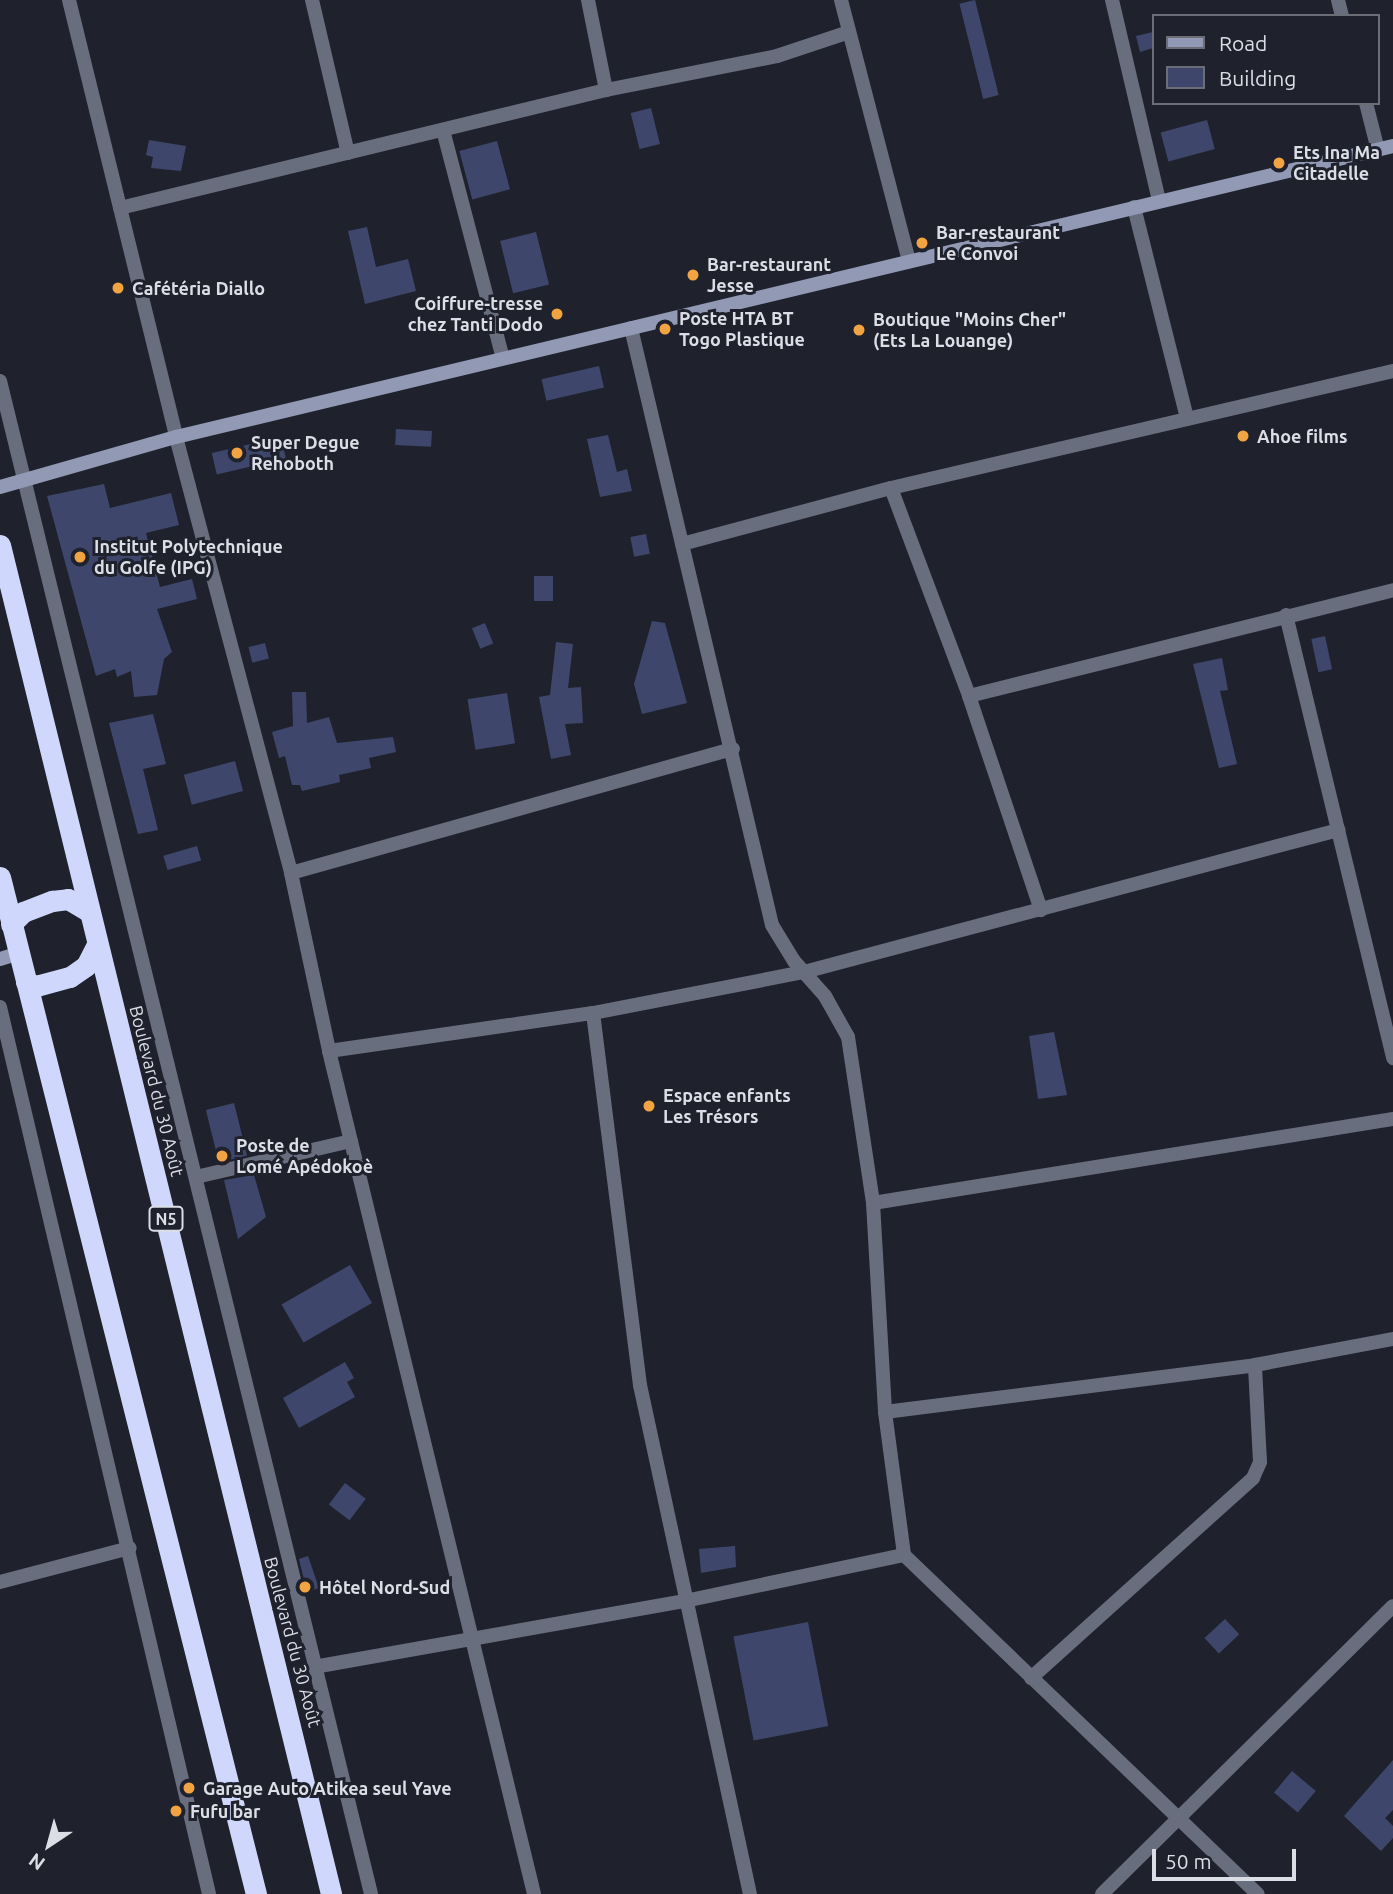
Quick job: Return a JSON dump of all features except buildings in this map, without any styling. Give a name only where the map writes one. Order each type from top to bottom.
[{"type":"highway","name":"Boulevard du 30 Août","points":[[0,545],[236,1517],[278,1668],[331,1894]]},
{"type":"highway","points":[[0,877],[11,924],[8,956],[26,982],[256,1894]]},
{"type":"highway","points":[[11,924],[23,912],[52,901],[68,900],[88,911]]},
{"type":"highway","points":[[26,982],[36,986],[70,977],[86,966],[96,946]]},
{"type":"street","points":[[69,0],[176,437],[292,873],[329,1051],[534,1894]]},
{"type":"street","points":[[312,0],[348,153]]},
{"type":"street","points":[[588,0],[606,90]]},
{"type":"street","points":[[841,0],[909,261]]},
{"type":"street","points":[[1112,0],[1159,201]]},
{"type":"street","points":[[120,208],[606,90],[777,56],[849,32]]},
{"type":"street","points":[[1367,105],[1378,150]]},
{"type":"street","points":[[443,130],[503,358]]},
{"type":"street","points":[[0,486],[176,437],[1393,146]]},
{"type":"street","points":[[1134,207],[1187,418]]},
{"type":"street","points":[[631,328],[733,749],[772,925],[804,972],[825,996],[848,1037],[873,1203],[885,1412],[904,1555],[1258,1894]]},
{"type":"street","points":[[682,544],[891,488],[1393,371]]},
{"type":"street","points":[[0,381],[371,1894]]},
{"type":"street","points":[[891,488],[969,696],[1041,909]]},
{"type":"street","points":[[969,696],[1393,590]]},
{"type":"street","points":[[1286,615],[1393,1059]]},
{"type":"street","points":[[292,873],[733,749]]},
{"type":"street","points":[[329,1051],[593,1013],[804,972],[1338,830]]},
{"type":"street","points":[[0,1007],[130,1548],[209,1894]]},
{"type":"street","points":[[593,1013],[640,1385],[750,1894]]},
{"type":"street","points":[[873,1203],[1393,1119]]},
{"type":"street","points":[[196,1177],[351,1141]]},
{"type":"street","points":[[885,1412],[1255,1365],[1393,1339]]},
{"type":"street","points":[[1031,1678],[1253,1478],[1260,1462],[1255,1365]]},
{"type":"street","points":[[0,1582],[130,1548]]},
{"type":"street","points":[[314,1667],[685,1601],[904,1555]]},
{"type":"street","points":[[1101,1894],[1393,1606]]},
{"type":"place","name":"Ets Ina Ma Citadelle","points":[[1279,163]]},
{"type":"place","name":"Bar-restaurant Le Convoi","points":[[922,243]]},
{"type":"place","name":"Bar-restaurant Jesse","points":[[693,275]]},
{"type":"place","name":"Cafétéria Diallo","points":[[118,288]]},
{"type":"place","name":"Coiffure-tresse chez Tanti Dodo","points":[[557,314]]},
{"type":"place","name":"Poste HTA BT Togo Plastique","points":[[665,329]]},
{"type":"place","name":"Boutique \"Moins Cher\" (Ets La Louange)","points":[[859,330]]},
{"type":"place","name":"Ahoe films","points":[[1243,436]]},
{"type":"place","name":"Super Degue Rehoboth","points":[[237,453]]},
{"type":"place","name":"Institut Polytechnique du Golfe (IPG)","points":[[80,557]]},
{"type":"place","name":"Espace enfants Les Trésors","points":[[649,1106]]},
{"type":"place","name":"Poste de Lomé Apédokoè","points":[[222,1156]]},
{"type":"place","name":"Hôtel Nord-Sud","points":[[305,1587]]},
{"type":"place","name":"Garage Auto Atikea seul Yave","points":[[189,1788]]},
{"type":"place","name":"Fufu bar","points":[[176,1811]]}]
